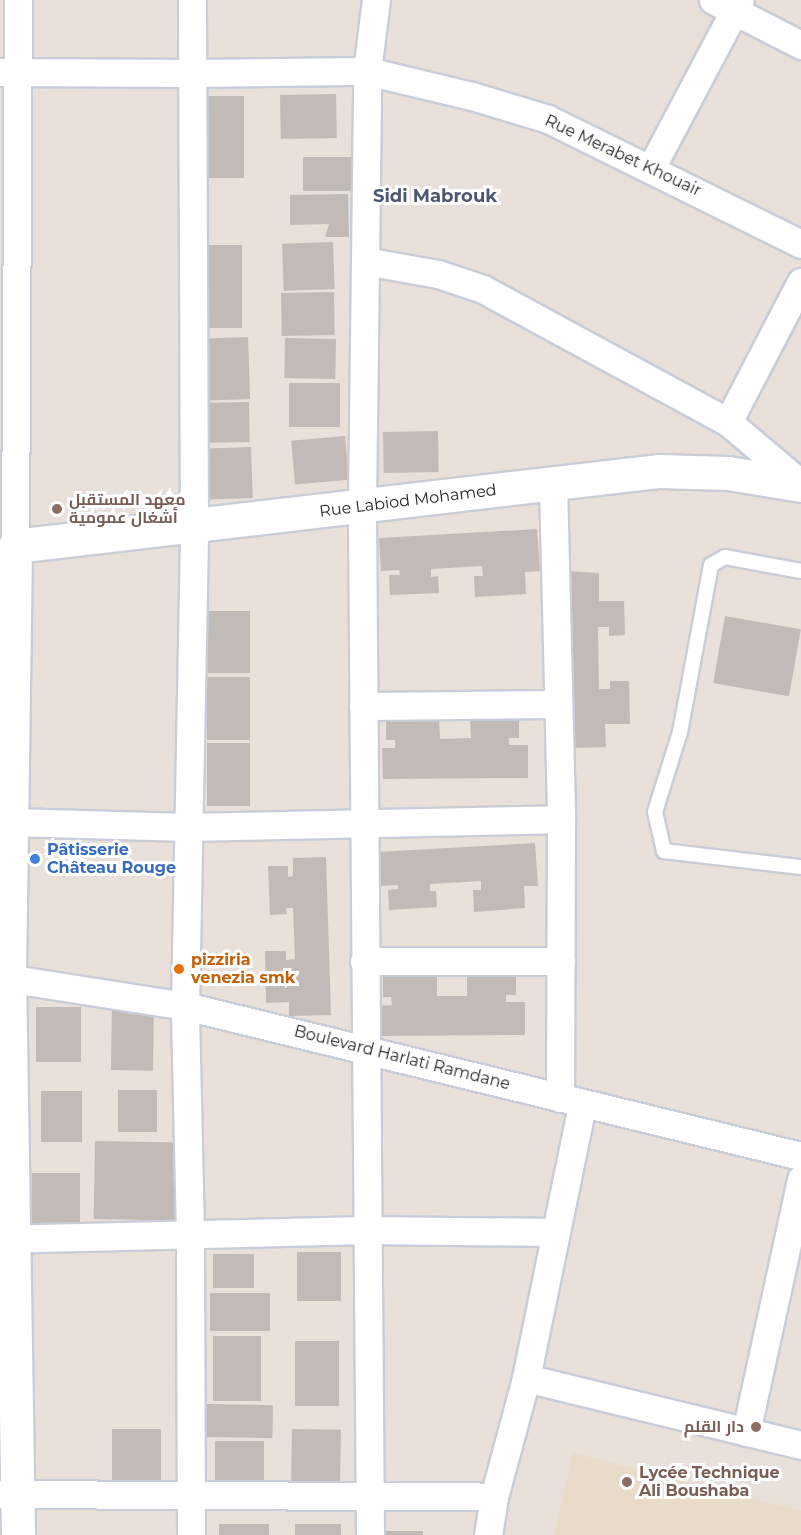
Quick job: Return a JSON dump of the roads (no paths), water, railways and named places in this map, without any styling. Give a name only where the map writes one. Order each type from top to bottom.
[{"type":"street","points":[[18,0],[9,72],[15,546],[6,697],[11,822],[4,977],[10,1494],[18,1535]]},
{"type":"street","points":[[191,1535],[190,1233],[185,1006],[194,526],[192,0]]},
{"type":"street","points":[[370,1535],[364,1048],[362,506],[367,71],[376,0]]},
{"type":"street","points":[[651,168],[729,4],[801,45]]},
{"type":"street","name":"Rue Merabet Khouair","points":[[9,72],[193,74],[367,71],[472,96],[548,119],[801,244]]},
{"type":"street","points":[[365,261],[438,274],[483,289],[728,422],[801,484]]},
{"type":"street","points":[[728,422],[801,282]]},
{"type":"street","name":"Rue Labiod Mohamed","points":[[15,546],[658,471],[728,473],[801,484]]},
{"type":"street","points":[[488,1535],[494,1497],[526,1378],[555,1232],[571,1101],[561,961],[561,819],[553,483]]},
{"type":"street","points":[[363,705],[558,704]]},
{"type":"street","points":[[11,822],[188,827],[561,819]]},
{"type":"street","points":[[364,961],[561,961]]},
{"type":"street","name":"Boulevard Harlati Ramdane","points":[[4,977],[185,1006],[801,1156]]},
{"type":"street","points":[[746,1432],[801,1179]]},
{"type":"street","points":[[7,1239],[366,1230],[555,1232]]},
{"type":"street","points":[[526,1378],[801,1445]]},
{"type":"street","points":[[10,1494],[494,1497]]},
{"type":"lane","points":[[801,571],[725,557],[711,565],[680,732],[655,812],[664,850],[801,867]]},
{"type":"place","name":"معهد المستقبل أشغال عمومية","points":[[57,509]]},
{"type":"place","name":"Pâtisserie Château Rouge","points":[[35,859]]},
{"type":"place","name":"pizziria venezia smk","points":[[179,969]]},
{"type":"place","name":"دار القلم","points":[[756,1427]]},
{"type":"place","name":"Lycée Technique Ali Boushaba","points":[[627,1482]]},
{"type":"district","name":"Sidi Mabrouk","points":[[435,196]]}]
